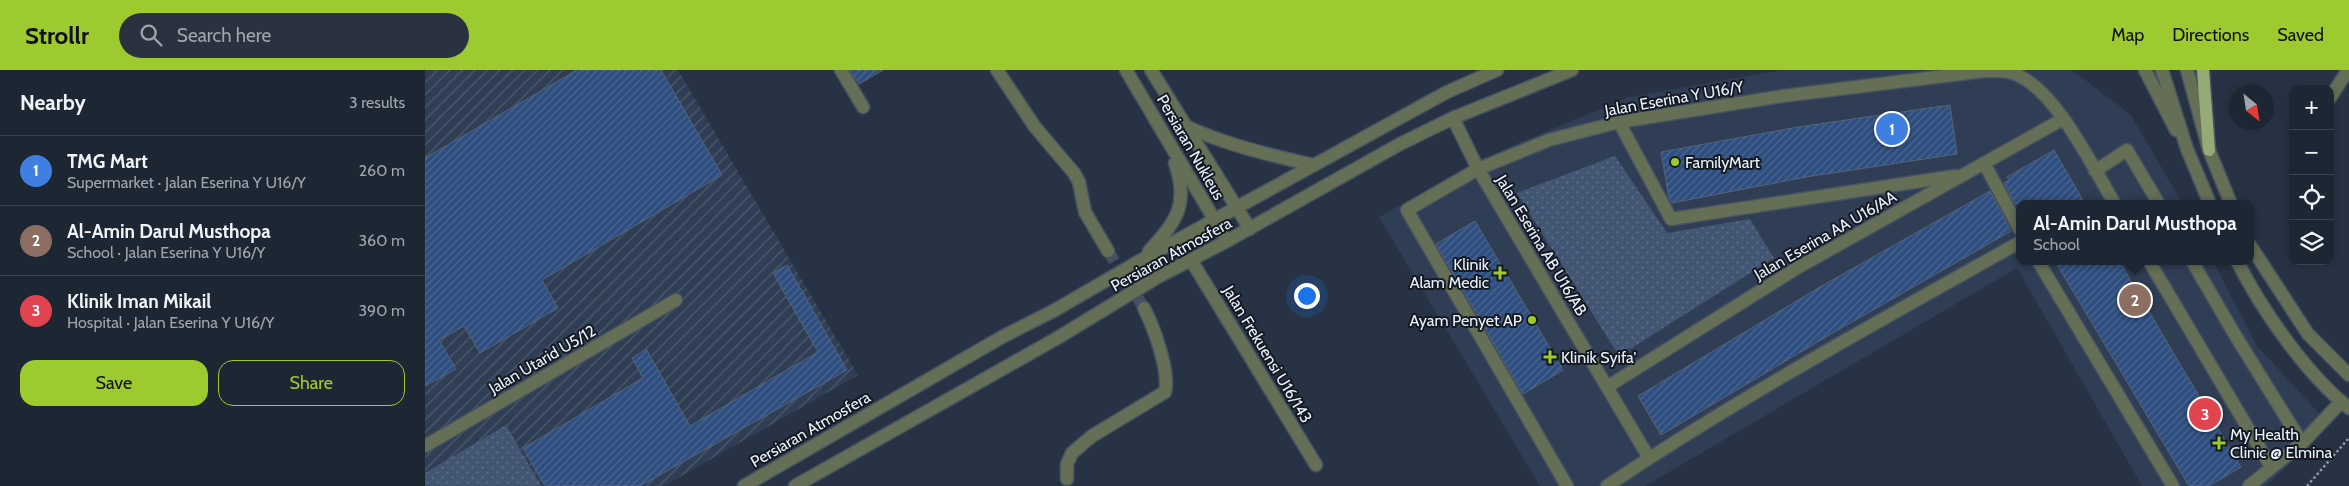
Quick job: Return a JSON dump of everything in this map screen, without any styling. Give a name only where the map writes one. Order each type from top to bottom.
[{"type":"main road","points":[[2203,70],[2209,150]]},
{"type":"street","points":[[841,70],[863,107]]},
{"type":"street","points":[[997,70],[1035,127],[1075,173],[1079,182],[1085,212],[1108,251]]},
{"type":"street","name":"Persiaran Nukleus","points":[[1126,70],[1167,135],[1227,241]]},
{"type":"street","name":"Persiaran Nukleus","points":[[1151,70],[1249,229]]},
{"type":"street","name":"Persiaran Atmosfera","points":[[744,486],[1236,207],[1447,92],[1497,70]]},
{"type":"street","name":"Persiaran Atmosfera","points":[[795,486],[1062,335],[1157,278],[1249,229],[1400,144],[1453,118],[1573,70]]},
{"type":"street","points":[[2145,70],[2167,116],[2187,149]]},
{"type":"street","points":[[2162,70],[2187,149],[2207,200]]},
{"type":"street","points":[[2187,70],[2209,150],[2229,200]]},
{"type":"street","points":[[2334,92],[2348,70]]},
{"type":"street","name":"Jalan Eserina Y U16/Y","points":[[1567,486],[1407,210],[1478,169],[1549,140],[1619,122],[1783,96],[1985,71],[2015,73],[2040,89],[2063,119],[2113,200]]},
{"type":"street","name":"Jalan Eserina AB U16/AB","points":[[1453,118],[1478,169],[1649,458]]},
{"type":"street","name":"Jalan Eserina AA U16/AA","points":[[1607,387],[1797,268],[2063,119]]},
{"type":"street","points":[[1619,122],[1671,219],[1964,174]]},
{"type":"street","points":[[1185,126],[1215,140],[1247,150],[1314,165]]},
{"type":"street","points":[[1143,259],[1170,229],[1180,205],[1182,183],[1167,135]]},
{"type":"street","points":[[2095,171],[2127,150],[2157,200]]},
{"type":"street","points":[[1984,164],[2016,223]]},
{"type":"street","points":[[1607,486],[1649,458],[1844,340],[2016,244]]},
{"type":"street","points":[[2254,250],[2308,334],[2349,374]]},
{"type":"street","name":"Jalan Frekuensi U16/143","points":[[1191,260],[1316,465]]},
{"type":"street","points":[[2040,265],[2173,486]]},
{"type":"street","points":[[2151,265],[2271,467]]},
{"type":"street","points":[[2195,265],[2235,335],[2302,443]]},
{"type":"street","points":[[2240,265],[2287,340],[2312,373],[2345,405],[2249,486]]},
{"type":"street","name":"Jalan Utarid U5/12","points":[[425,446],[676,300]]},
{"type":"street","points":[[1067,479],[1067,464],[1072,452],[1093,436],[1165,392],[1167,384],[1164,367],[1153,326],[1144,308]]},
{"type":"path","points":[[2307,486],[2349,438]]},
{"type":"shaded area","points":[[425,70],[678,70],[858,375],[664,486],[425,486]]},
{"type":"shaded area","points":[[1781,70],[2072,70],[2130,114],[2181,200],[2016,200],[2016,265],[2215,265],[2257,346],[2330,425],[2266,486],[2142,486],[2017,268],[1645,486],[1540,486],[1379,217],[1507,148],[1629,97]]},
{"type":"shaded area","points":[[1615,156],[1667,233],[1750,219],[1774,258],[1619,356],[1517,193]]},
{"type":"shaded area","points":[[506,425],[541,486],[425,486],[425,473]]},
{"type":"building","points":[[577,70],[661,70],[722,175],[542,280],[558,308],[480,353],[464,326],[439,340],[456,369],[425,386],[425,158]]},
{"type":"building","points":[[850,70],[883,70],[859,84]]},
{"type":"building","points":[[1950,105],[1957,154],[1806,177],[1672,203],[1669,198],[1661,152],[1798,127]]},
{"type":"building","points":[[2054,150],[2083,200],[2016,200],[2015,204],[2004,183],[2009,180],[2007,177]]},
{"type":"building","points":[[1990,191],[2011,231],[1831,334],[1661,435],[1638,396],[1820,287]]},
{"type":"building","points":[[1475,221],[1563,370],[1523,394],[1436,244]]},
{"type":"building","points":[[787,265],[847,370],[640,486],[545,486],[523,448],[643,378],[632,358],[646,349],[690,426],[818,352],[773,273]]},
{"type":"building","points":[[2057,265],[2121,265],[2241,467],[2209,486],[2189,486]]},
{"type":"tunnel","points":[[1108,251],[1144,308]]},
{"type":"place","name":"TMG Mart","points":[[1892,129]]},
{"type":"place","name":"FamilyMart","points":[[1675,162]]},
{"type":"place","name":"Klinik Alam Medic","points":[[1500,273]]},
{"type":"place","name":"Al-Amin Darul Musthopa","points":[[2135,300]]},
{"type":"place","name":"Ayam Penyet AP","points":[[1532,320]]},
{"type":"place","name":"Klinik Syifa'","points":[[1550,357]]},
{"type":"place","name":"Klinik Iman Mikail","points":[[2205,414]]},
{"type":"place","name":"My Health Clinic @ Elmina","points":[[2219,443]]}]
